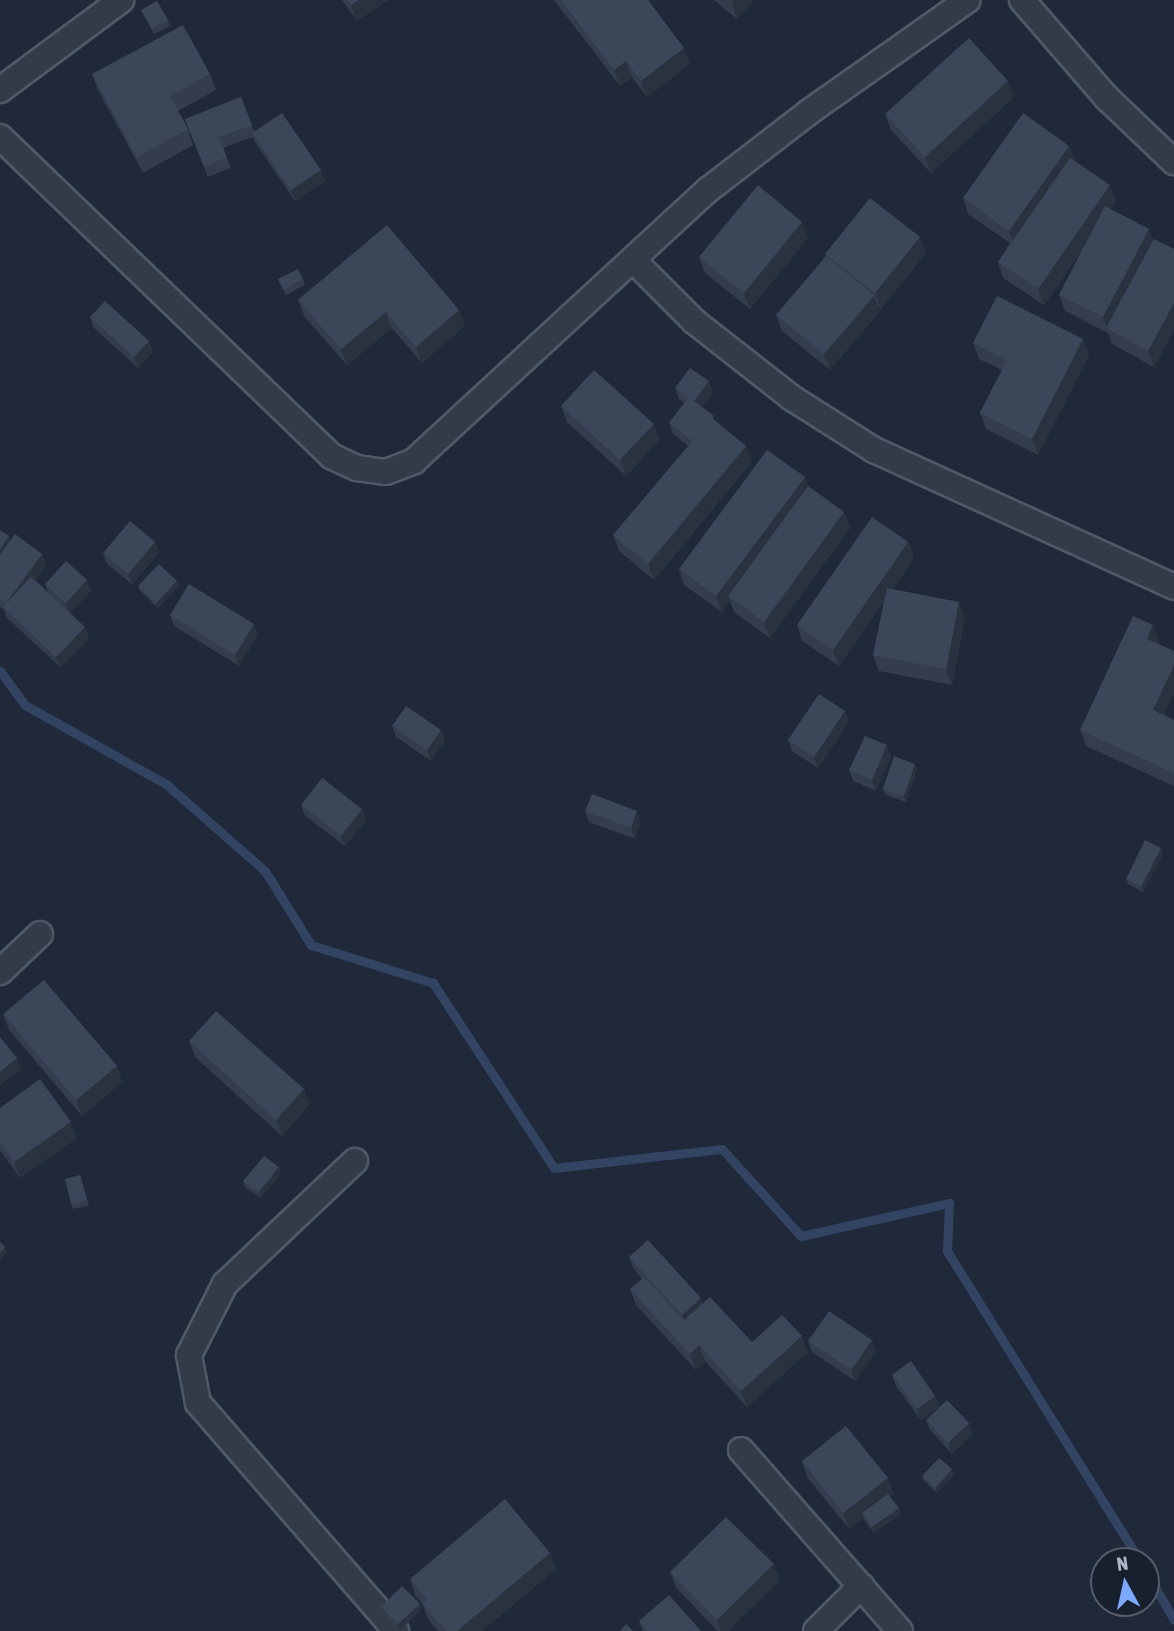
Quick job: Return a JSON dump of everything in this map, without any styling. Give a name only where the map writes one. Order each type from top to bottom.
[{"type":"street","points":[[0,90],[121,0]]},
{"type":"street","points":[[0,137],[331,456],[357,468],[386,472],[414,461],[708,190],[809,112],[968,0]]},
{"type":"street","points":[[1022,0],[1107,98],[1174,162]]},
{"type":"street","points":[[633,260],[695,322],[792,398],[874,450],[1174,587]]},
{"type":"street","points":[[0,972],[40,934]]},
{"type":"street","points":[[355,1161],[225,1284],[189,1355],[198,1403],[396,1631]]},
{"type":"street","points":[[741,1450],[900,1631]]},
{"type":"street","points":[[816,1631],[861,1586]]},
{"type":"building","points":[[561,0],[648,0],[684,48],[641,81],[626,61],[614,70]]},
{"type":"building","points":[[157,1],[168,20],[152,29],[141,10]]},
{"type":"building","points":[[183,25],[210,74],[170,96],[188,129],[137,157],[92,74]]},
{"type":"building","points":[[969,38],[1008,81],[925,157],[885,114]]},
{"type":"building","points":[[241,97],[252,125],[219,137],[227,157],[204,167],[185,119]]},
{"type":"building","points":[[282,113],[321,170],[291,190],[252,133]]},
{"type":"building","points":[[1023,113],[1069,146],[1009,231],[963,198]]},
{"type":"building","points":[[1070,158],[1110,185],[1038,289],[998,262]]},
{"type":"building","points":[[758,185],[802,222],[744,293],[699,257]]},
{"type":"building","points":[[870,198],[920,237],[875,293],[825,254]]},
{"type":"building","points":[[1105,206],[1149,229],[1103,317],[1059,295]]},
{"type":"building","points":[[387,225],[459,310],[416,347],[386,312],[341,349],[298,300]]},
{"type":"building","points":[[1154,239],[1174,249],[1174,303],[1148,351],[1106,328]]},
{"type":"building","points":[[826,256],[874,296],[824,354],[776,315]]},
{"type":"building","points":[[298,269],[303,279],[284,290],[278,279]]},
{"type":"building","points":[[997,296],[1083,339],[1032,439],[980,413],[1007,360],[973,343]]},
{"type":"building","points":[[105,301],[149,341],[134,357],[90,317]]},
{"type":"building","points":[[690,368],[709,381],[694,401],[714,416],[692,441],[669,423],[688,398],[675,388]]},
{"type":"building","points":[[594,370],[654,424],[620,460],[561,406]]},
{"type":"building","points":[[712,418],[746,446],[648,564],[613,535]]},
{"type":"building","points":[[767,450],[805,477],[716,596],[679,569]]},
{"type":"building","points":[[808,486],[844,512],[764,622],[728,596]]},
{"type":"building","points":[[872,517],[908,542],[833,650],[797,625]]},
{"type":"building","points":[[130,521],[155,542],[128,574],[103,553]]},
{"type":"building","points":[[0,530],[9,536],[0,549]]},
{"type":"building","points":[[15,534],[42,554],[6,603],[0,599],[0,555]]},
{"type":"building","points":[[66,561],[87,580],[66,603],[45,584]]},
{"type":"building","points":[[159,564],[177,581],[156,603],[138,586]]},
{"type":"building","points":[[31,577],[85,627],[56,657],[3,607]]},
{"type":"building","points":[[189,584],[254,624],[235,655],[170,615]]},
{"type":"building","points":[[887,588],[959,602],[946,669],[873,655]]},
{"type":"building","points":[[1133,616],[1153,625],[1147,639],[1174,651],[1174,665],[1153,710],[1174,720],[1174,773],[1080,730]]},
{"type":"building","points":[[819,694],[845,711],[814,757],[788,740]]},
{"type":"building","points":[[406,706],[441,730],[427,750],[392,726]]},
{"type":"building","points":[[865,736],[887,745],[872,780],[849,770]]},
{"type":"building","points":[[894,756],[915,764],[904,796],[883,789]]},
{"type":"building","points":[[322,778],[362,809],[341,836],[301,805]]},
{"type":"building","points":[[592,794],[637,811],[631,828],[585,811]]},
{"type":"building","points":[[1145,840],[1161,848],[1141,887],[1126,879]]},
{"type":"building","points":[[44,980],[117,1066],[76,1100],[3,1014]]},
{"type":"building","points":[[216,1011],[304,1089],[276,1120],[189,1041]]},
{"type":"building","points":[[0,1037],[17,1058],[0,1072]]},
{"type":"building","points":[[40,1079],[71,1122],[14,1162],[0,1142],[0,1108]]},
{"type":"building","points":[[264,1156],[279,1167],[259,1192],[243,1181]]},
{"type":"building","points":[[80,1175],[87,1200],[71,1204],[65,1179]]},
{"type":"building","points":[[648,1240],[701,1298],[682,1315],[629,1257]]},
{"type":"building","points":[[644,1277],[684,1320],[710,1297],[752,1342],[782,1315],[802,1336],[741,1391],[699,1345],[690,1354],[630,1289]]},
{"type":"building","points":[[829,1311],[872,1340],[851,1370],[808,1341]]},
{"type":"building","points":[[911,1361],[935,1396],[917,1409],[892,1375]]},
{"type":"building","points":[[947,1400],[969,1423],[948,1443],[926,1420]]},
{"type":"building","points":[[846,1426],[888,1478],[843,1513],[802,1461]]},
{"type":"building","points":[[939,1458],[952,1469],[935,1488],[922,1476]]},
{"type":"building","points":[[888,1494],[899,1508],[872,1527],[862,1513]]},
{"type":"building","points":[[505,1499],[550,1553],[457,1631],[446,1631],[422,1603],[427,1599],[410,1579]]},
{"type":"building","points":[[726,1517],[774,1564],[717,1620],[670,1572]]},
{"type":"building","points":[[402,1586],[420,1604],[398,1624],[381,1607]]},
{"type":"building","points":[[669,1595],[701,1631],[648,1631],[639,1621]]},
{"type":"building","points":[[626,1624],[633,1631],[620,1631]]},
{"type":"waterway","points":[[0,671],[25,705],[166,784],[265,871],[311,945],[433,983],[554,1168],[722,1149],[801,1236],[949,1203],[947,1251],[1131,1547]]},
{"type":"waterway","points":[[1160,1596],[1174,1620]]}]
